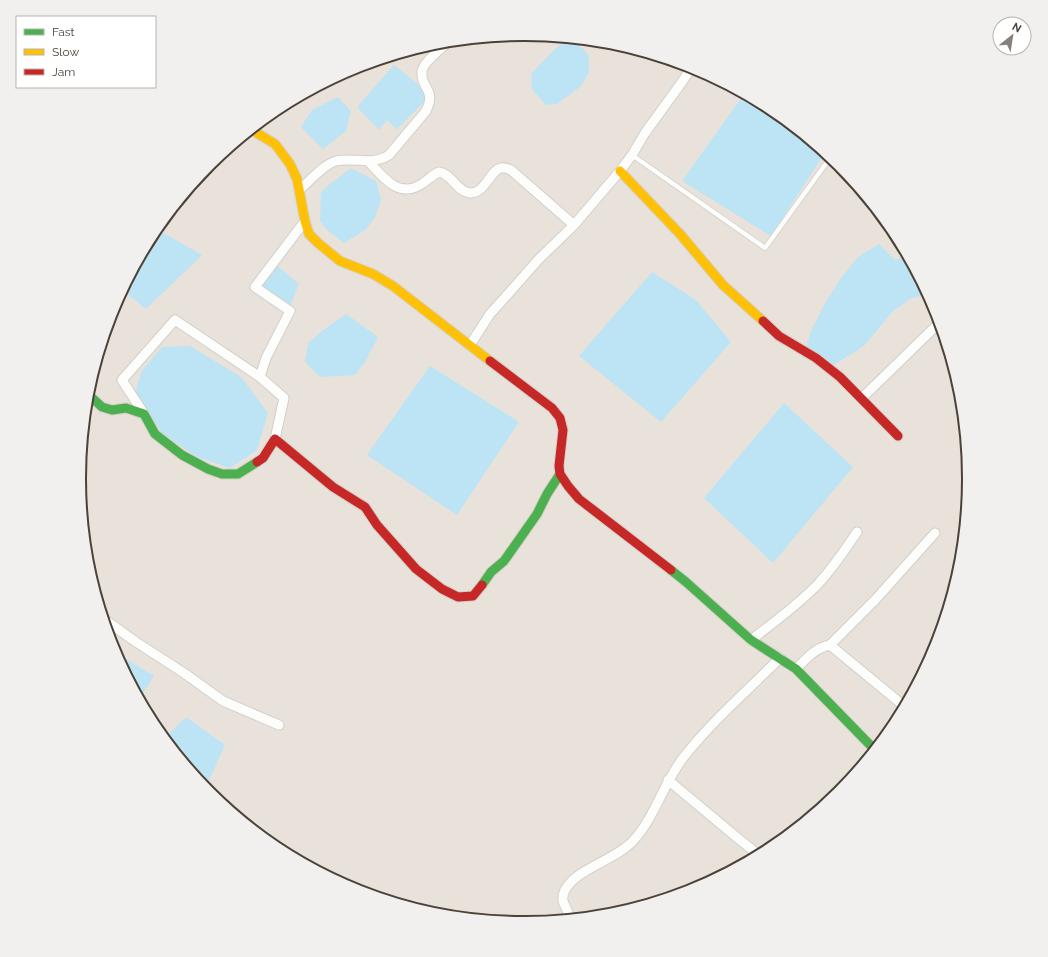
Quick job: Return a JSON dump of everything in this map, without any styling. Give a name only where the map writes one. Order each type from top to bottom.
[{"type":"street","points":[[299,190],[325,167],[335,162],[352,160],[369,162],[382,160],[389,155],[426,112],[430,103],[430,98],[422,72],[426,63],[441,49]]},
{"type":"street","points":[[470,344],[490,314],[538,260],[574,225],[620,171],[632,155],[644,133],[688,73]]},
{"type":"street","points":[[256,133],[275,144],[290,164],[297,179],[305,221],[310,234],[318,243],[340,261],[373,274],[393,286],[552,408],[560,418],[563,430],[559,466],[560,474],[578,499],[686,582],[751,640],[796,669],[871,746]]},
{"type":"street","points":[[369,162],[389,183],[399,188],[410,189],[420,185],[439,172],[446,174],[465,192],[470,193],[477,192],[497,171],[501,168],[505,168],[511,170],[574,225]]},
{"type":"street","points":[[620,171],[680,234],[723,285],[779,336],[816,358],[840,377],[898,436]]},
{"type":"street","points":[[260,377],[266,358],[290,310],[255,287],[305,221]]},
{"type":"street","points":[[175,320],[260,377],[284,398],[275,439],[263,458],[238,474],[222,474],[208,469],[182,455],[155,434],[144,414],[122,380],[175,320]]},
{"type":"street","points":[[862,398],[934,328]]},
{"type":"street","points":[[94,399],[102,407],[112,410],[126,408],[144,414]]},
{"type":"street","points":[[275,439],[327,482],[365,507],[378,525],[416,569],[442,589],[458,597],[473,596],[491,572],[504,561],[526,527],[537,514],[547,494],[560,474]]},
{"type":"street","points":[[751,640],[794,607],[818,584],[837,562],[857,532]]},
{"type":"street","points":[[796,669],[815,650],[830,645],[875,600],[935,533]]},
{"type":"street","points":[[112,625],[223,701],[279,725]]},
{"type":"street","points":[[830,645],[900,702]]},
{"type":"street","points":[[568,913],[563,904],[562,898],[571,882],[579,874],[605,861],[631,842],[647,822],[668,780],[682,759],[705,732],[780,658]]},
{"type":"street","points":[[668,780],[753,851]]},
{"type":"lane","points":[[632,155],[766,248],[826,163]]},
{"type":"shaded area","points":[[495,42],[553,42],[609,49],[637,56],[665,64],[718,86],[767,115],[790,131],[833,169],[853,190],[888,235],[903,260],[928,311],[938,338],[947,365],[958,421],[962,478],[961,507],[958,536],[947,592],[928,646],[916,672],[888,722],[871,745],[853,767],[812,807],[790,826],[743,857],[718,871],[665,893],[609,908],[581,912],[553,915],[495,915],[439,908],[411,901],[383,893],[330,871],[281,842],[258,826],[215,788],[195,767],[160,722],[145,697],[120,646],[110,619],[101,592],[90,536],[87,507],[87,450],[90,421],[101,365],[120,311],[132,285],[160,235],[177,212],[195,190],[236,150],[258,131],[305,100],[330,86],[383,64],[439,49],[467,45]]},
{"type":"water","points":[[563,43],[579,45],[589,55],[589,72],[581,86],[557,104],[546,105],[532,89],[531,74],[555,49]]},
{"type":"water","points":[[394,65],[431,95],[397,129],[387,120],[379,130],[357,107]]},
{"type":"water","points":[[338,97],[351,111],[346,131],[323,149],[301,127],[312,110]]},
{"type":"water","points":[[741,99],[790,131],[821,158],[771,236],[682,181]]},
{"type":"water","points":[[351,168],[376,181],[381,199],[375,218],[365,230],[344,243],[327,230],[320,220],[321,192]]},
{"type":"water","points":[[162,232],[202,255],[146,309],[128,294],[145,260]]},
{"type":"water","points":[[879,244],[895,260],[901,257],[921,296],[910,299],[892,312],[864,346],[829,368],[803,358],[811,331],[824,305],[841,278],[858,257]]},
{"type":"water","points":[[274,263],[299,284],[290,306],[256,285]]},
{"type":"water","points":[[652,272],[696,300],[731,342],[661,422],[579,356]]},
{"type":"water","points":[[346,314],[378,337],[365,362],[355,375],[320,377],[305,362],[308,343]]},
{"type":"water","points":[[190,346],[241,377],[268,413],[257,450],[230,468],[197,457],[163,434],[135,394],[141,372],[162,347]]},
{"type":"water","points":[[430,366],[519,422],[457,515],[367,455]]},
{"type":"water","points":[[784,403],[853,467],[773,563],[704,498]]},
{"type":"water","points":[[126,659],[154,676],[143,693]]},
{"type":"water","points":[[186,717],[225,745],[208,781],[195,767],[169,734]]},
{"type":"traffic: fast","points":[[94,399],[102,407],[112,410],[126,408],[144,414],[155,434],[182,455],[208,469],[222,474],[238,474],[257,462]]},
{"type":"traffic: fast","points":[[482,585],[491,572],[504,561],[537,514],[547,494],[560,474]]},
{"type":"traffic: fast","points":[[671,570],[751,640],[796,669],[871,746]]},
{"type":"traffic: slow","points":[[256,133],[275,144],[290,164],[297,179],[309,234],[318,243],[340,261],[373,274],[393,286],[490,361]]},
{"type":"traffic: slow","points":[[620,171],[680,234],[723,285],[763,321]]},
{"type":"traffic: jam","points":[[763,321],[779,336],[816,358],[840,377],[898,436]]},
{"type":"traffic: jam","points":[[490,361],[552,408],[560,418],[563,430],[559,466],[560,474],[579,499],[671,570]]},
{"type":"traffic: jam","points":[[257,462],[263,458],[275,439],[333,487],[365,507],[377,525],[416,569],[442,589],[458,597],[473,596],[482,585]]}]
